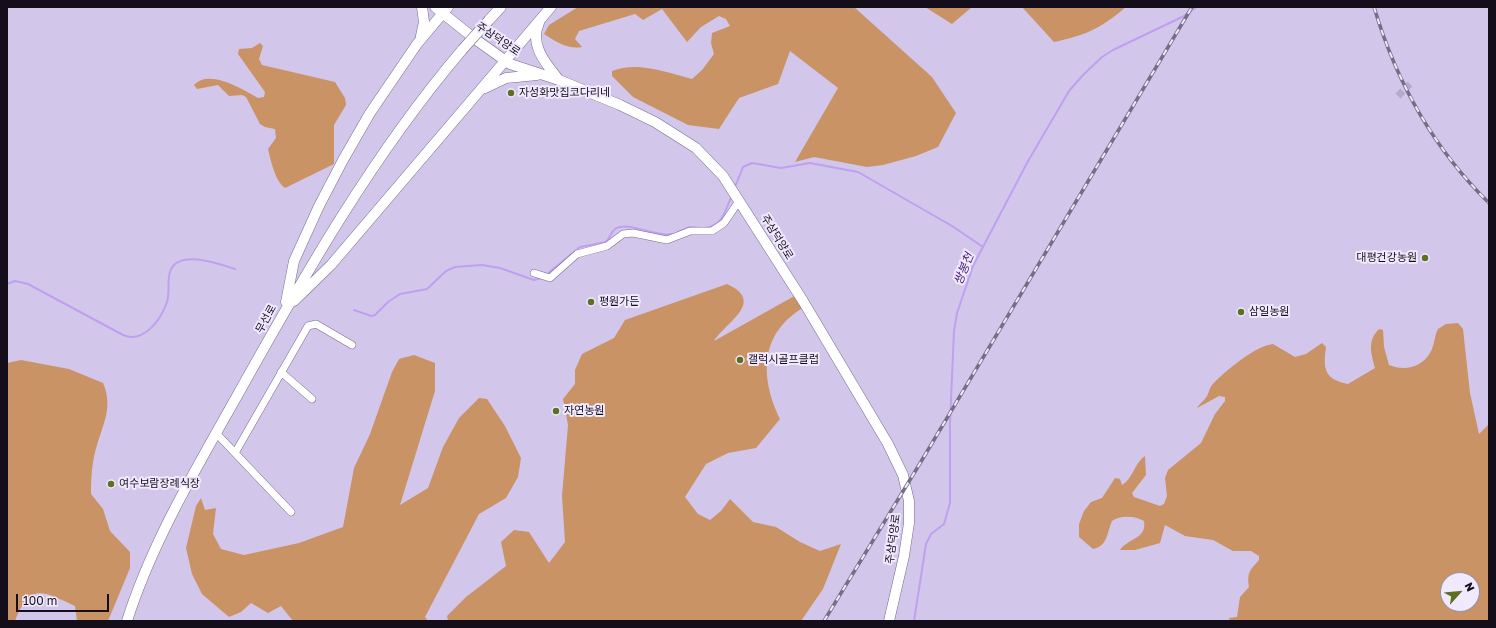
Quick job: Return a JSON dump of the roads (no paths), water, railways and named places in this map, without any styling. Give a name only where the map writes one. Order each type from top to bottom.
[{"type":"street","points":[[417,44],[424,28],[422,7]]},
{"type":"street","name":"무선로","points":[[127,621],[157,547],[216,433],[329,234],[377,161],[419,104],[462,50],[501,7]]},
{"type":"street","points":[[284,311],[331,265],[551,7]]},
{"type":"street","points":[[284,311],[294,261],[318,206],[370,113],[442,9]]},
{"type":"street","name":"주삼덕양로","points":[[442,9],[506,61],[559,80],[632,110],[666,128],[703,154],[730,186],[803,301],[888,444],[903,475],[909,501],[909,523],[905,550],[889,621]]},
{"type":"street","points":[[540,20],[536,34],[538,50],[544,61],[559,80]]},
{"type":"street","points":[[478,92],[506,78],[542,75]]},
{"type":"street","points":[[534,273],[548,278],[553,276],[577,254],[607,246],[623,234],[633,233],[667,240],[690,231],[712,231],[724,223],[739,199]]},
{"type":"street","points":[[235,453],[306,328],[312,324],[316,324],[352,345]]},
{"type":"street","points":[[281,372],[312,399]]},
{"type":"street","points":[[216,433],[291,512]]},
{"type":"waterway","name":"쌍봉천","points":[[914,621],[926,544],[931,534],[944,524],[950,503],[950,423],[954,331],[957,313],[973,266],[1027,163],[1069,91],[1102,57],[1113,50],[1182,17],[1197,7]]},
{"type":"waterway","points":[[735,187],[743,167],[752,163],[781,168],[810,163],[858,172],[952,226],[983,247]]},
{"type":"waterway","points":[[705,228],[716,224],[720,220],[732,195]]},
{"type":"waterway","points":[[547,274],[580,247],[606,242],[614,230],[620,227],[634,228],[658,234],[672,234]]},
{"type":"waterway","points":[[678,232],[690,227],[701,228]]},
{"type":"waterway","points":[[7,284],[15,281],[28,284],[123,335],[130,337],[144,333],[156,323],[167,302],[169,276],[174,265],[181,261],[190,259],[210,261],[235,269]]},
{"type":"waterway","points":[[354,310],[371,316],[375,315],[388,302],[400,294],[427,289],[446,271],[455,267],[482,265],[500,268],[534,280],[542,278]]},
{"type":"tunnel","points":[[1398,96],[1410,84]]},
{"type":"railway","points":[[824,621],[919,465],[1192,7]]},
{"type":"railway","points":[[1374,7],[1394,61],[1419,112],[1434,137],[1451,160],[1489,203]]},
{"type":"place","name":"자성화맛집코다리네","points":[[511,93]]},
{"type":"place","name":"대평건강농원","points":[[1425,258]]},
{"type":"place","name":"평원가든","points":[[591,302]]},
{"type":"place","name":"삼일농원","points":[[1241,312]]},
{"type":"place","name":"갤럭시골프클럽","points":[[740,360]]},
{"type":"place","name":"자연농원","points":[[556,411]]},
{"type":"place","name":"여수보람장례식장","points":[[111,484]]}]
